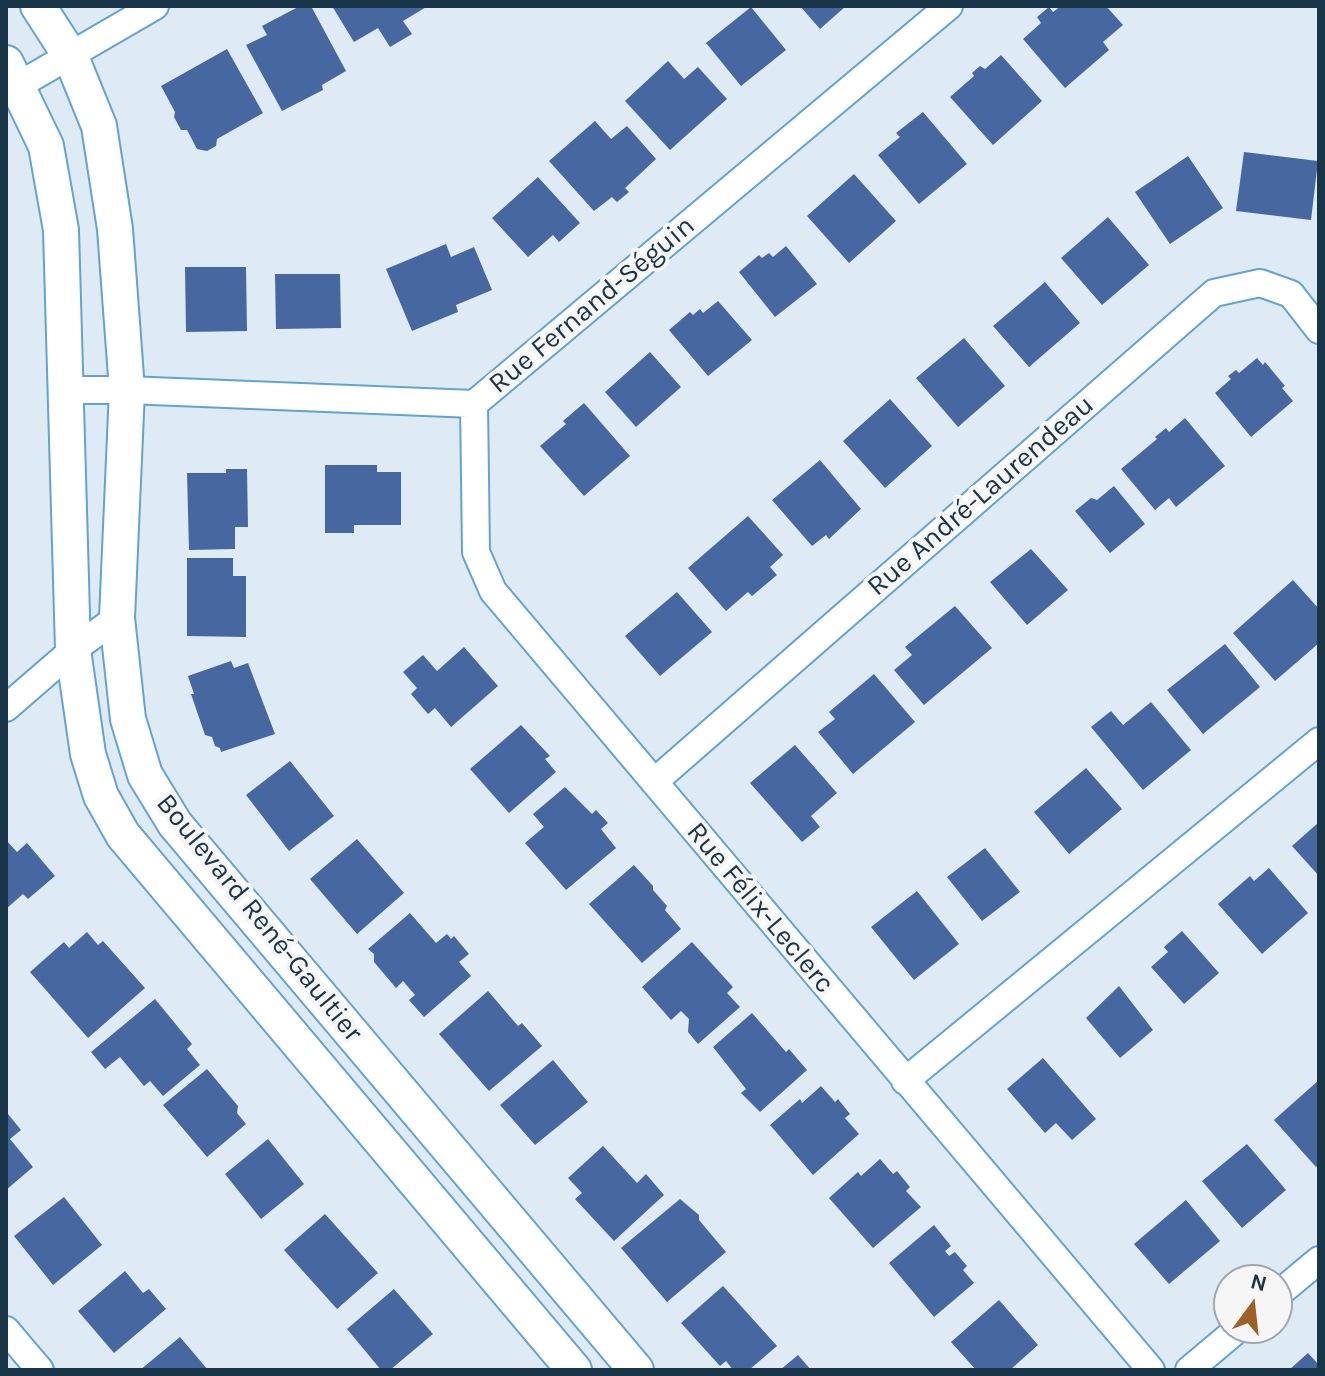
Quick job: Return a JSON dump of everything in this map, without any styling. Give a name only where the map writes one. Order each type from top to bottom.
[{"type":"street","name":"Boulevard René-Gaultier","points":[[38,6],[71,57],[99,126],[115,229],[127,390],[117,618],[128,719],[145,775],[175,824],[636,1370]]},
{"type":"street","points":[[12,74],[71,57],[155,6]]},
{"type":"street","name":"Rue Fernand-Séguin","points":[[68,390],[474,404],[949,6]]},
{"type":"street","name":"Boulevard René-Gaultier","points":[[12,74],[46,146],[61,230],[68,390],[73,650],[88,754],[101,796],[123,835],[574,1370]]},
{"type":"street","name":"Rue André-Laurendeau","points":[[654,782],[1214,293],[1260,283],[1291,294],[1319,330]]},
{"type":"street","name":"Rue Félix-Leclerc","points":[[474,404],[476,552],[493,591],[1151,1370]]},
{"type":"street","points":[[6,708],[73,650],[117,618]]},
{"type":"street","points":[[905,1081],[1319,741]]},
{"type":"street","points":[[1293,1282],[1319,1260]]},
{"type":"street","points":[[6,1330],[40,1370]]},
{"type":"street","points":[[1189,1370],[1220,1344]]},
{"type":"building","points":[[300,6],[311,6],[346,71],[322,85],[323,90],[282,111],[246,45],[267,35],[262,26]]},
{"type":"building","points":[[332,6],[428,6],[403,21],[412,34],[390,47],[378,28],[354,42]]},
{"type":"building","points":[[800,6],[846,6],[820,29]]},
{"type":"building","points":[[1061,6],[1106,6],[1123,25],[1103,42],[1109,50],[1065,88],[1023,39],[1041,23],[1037,17],[1049,7],[1053,12]]},
{"type":"building","points":[[751,7],[786,50],[741,86],[706,43]]},
{"type":"building","points":[[227,49],[263,113],[217,139],[216,146],[207,151],[197,149],[187,130],[181,130],[161,86]]},
{"type":"building","points":[[1001,55],[1042,101],[993,145],[950,97],[974,76],[972,73],[980,66],[985,69]]},
{"type":"building","points":[[668,61],[684,79],[698,67],[727,99],[670,150],[625,101]]},
{"type":"building","points":[[923,112],[967,164],[919,204],[878,155],[900,137],[896,133]]},
{"type":"building","points":[[595,121],[611,139],[627,126],[656,159],[625,188],[629,192],[617,202],[612,197],[594,211],[549,161]]},
{"type":"building","points":[[1244,152],[1318,161],[1311,220],[1236,211]]},
{"type":"building","points":[[1188,156],[1223,208],[1170,244],[1135,192]]},
{"type":"building","points":[[854,174],[896,221],[849,263],[807,216]]},
{"type":"building","points":[[538,177],[580,223],[559,242],[553,235],[528,257],[492,218]]},
{"type":"building","points":[[1108,217],[1149,265],[1102,305],[1061,258]]},
{"type":"building","points":[[446,244],[451,257],[474,247],[492,290],[456,305],[458,312],[412,331],[386,269]]},
{"type":"building","points":[[786,246],[817,284],[775,317],[739,272],[759,255],[762,258],[769,253],[773,257]]},
{"type":"building","points":[[185,267],[246,267],[247,331],[186,332]]},
{"type":"building","points":[[275,274],[340,274],[341,328],[276,329]]},
{"type":"building","points":[[1045,282],[1080,323],[1029,367],[993,326]]},
{"type":"building","points":[[718,301],[752,340],[708,376],[669,330],[690,312],[693,315],[700,309],[703,313]]},
{"type":"building","points":[[964,338],[1005,386],[958,427],[916,378]]},
{"type":"building","points":[[650,352],[681,387],[636,427],[605,392]]},
{"type":"building","points":[[1257,358],[1263,365],[1265,362],[1293,401],[1251,437],[1215,393],[1231,379],[1228,376],[1236,370],[1239,373]]},
{"type":"building","points":[[890,399],[932,446],[885,488],[843,441]]},
{"type":"building","points":[[584,403],[630,456],[584,496],[540,446],[566,424],[563,421]]},
{"type":"building","points":[[1185,418],[1225,466],[1176,507],[1169,498],[1155,510],[1121,469],[1166,428],[1169,432]]},
{"type":"building","points":[[820,460],[861,509],[829,539],[826,535],[812,546],[772,500]]},
{"type":"building","points":[[325,465],[377,465],[377,472],[401,472],[401,525],[354,525],[354,533],[325,533]]},
{"type":"building","points":[[226,469],[247,469],[248,527],[235,527],[235,549],[189,550],[187,473],[226,473]]},
{"type":"building","points":[[1114,486],[1145,524],[1110,553],[1075,511],[1091,498],[1097,500]]},
{"type":"building","points":[[748,516],[783,555],[770,567],[777,575],[752,596],[748,592],[726,611],[688,568]]},
{"type":"building","points":[[1031,549],[1068,590],[1027,625],[990,582]]},
{"type":"building","points":[[187,558],[233,558],[233,576],[246,576],[246,637],[187,636]]},
{"type":"building","points":[[1293,580],[1319,609],[1319,643],[1275,681],[1233,633]]},
{"type":"building","points":[[677,592],[712,632],[660,676],[625,636]]},
{"type":"building","points":[[955,606],[992,648],[924,705],[894,670],[912,655],[905,647]]},
{"type":"building","points":[[1225,644],[1260,687],[1203,734],[1167,690]]},
{"type":"building","points":[[464,647],[498,686],[451,727],[435,708],[428,714],[411,694],[417,688],[403,672],[423,655],[437,671]]},
{"type":"building","points":[[231,661],[234,668],[248,663],[275,734],[221,752],[212,737],[205,735],[188,676]]},
{"type":"building","points":[[874,674],[915,722],[853,774],[818,732],[835,719],[829,712]]},
{"type":"building","points":[[1151,702],[1191,750],[1143,790],[1091,727],[1111,711],[1123,725]]},
{"type":"building","points":[[521,725],[550,756],[545,759],[556,772],[509,813],[470,769]]},
{"type":"building","points":[[795,745],[837,793],[811,816],[820,827],[802,842],[750,783]]},
{"type":"building","points":[[290,761],[334,816],[289,851],[246,795]]},
{"type":"building","points":[[1086,768],[1122,809],[1069,854],[1034,812]]},
{"type":"building","points":[[565,787],[592,814],[596,810],[608,823],[601,829],[616,848],[566,890],[525,843],[544,827],[533,814]]},
{"type":"building","points":[[1319,822],[1319,876],[1292,846]]},
{"type":"building","points":[[357,839],[404,893],[357,934],[310,879]]},
{"type":"building","points":[[6,840],[17,852],[27,843],[55,876],[28,899],[23,894],[6,909]]},
{"type":"building","points":[[985,848],[1020,892],[982,921],[947,877]]},
{"type":"building","points":[[634,865],[653,886],[667,906],[665,910],[681,929],[642,963],[589,904]]},
{"type":"building","points":[[1269,868],[1308,913],[1262,954],[1218,904],[1250,876],[1254,881]]},
{"type":"building","points":[[917,891],[959,944],[914,980],[871,927]]},
{"type":"building","points":[[410,913],[436,943],[447,934],[451,939],[454,936],[469,954],[459,962],[471,976],[424,1017],[409,1000],[415,995],[403,981],[396,988],[374,962],[374,954],[368,949]]},
{"type":"building","points":[[1182,931],[1219,973],[1184,1004],[1151,967],[1168,952],[1164,947]]},
{"type":"building","points":[[87,932],[98,945],[103,941],[145,988],[88,1038],[30,972],[64,942],[69,948]]},
{"type":"building","points":[[692,942],[733,987],[727,993],[740,1007],[698,1044],[688,1032],[689,1019],[681,1011],[671,1020],[642,987]]},
{"type":"building","points":[[1119,986],[1153,1030],[1120,1058],[1086,1018]]},
{"type":"building","points":[[488,991],[518,1026],[522,1023],[542,1046],[489,1091],[439,1034]]},
{"type":"building","points":[[155,999],[192,1044],[187,1049],[200,1065],[163,1096],[150,1081],[144,1086],[120,1057],[105,1069],[91,1052]]},
{"type":"building","points":[[752,1013],[786,1052],[789,1049],[807,1070],[760,1112],[741,1093],[746,1089],[713,1047]]},
{"type":"building","points":[[1043,1058],[1096,1119],[1072,1140],[1056,1123],[1045,1133],[1007,1089]]},
{"type":"building","points":[[553,1060],[588,1102],[535,1145],[500,1105]]},
{"type":"building","points":[[207,1069],[238,1106],[237,1113],[246,1124],[207,1157],[163,1105]]},
{"type":"building","points":[[1319,1080],[1319,1164],[1316,1167],[1274,1120]]},
{"type":"building","points":[[821,1086],[835,1102],[838,1099],[850,1114],[845,1118],[859,1134],[813,1175],[770,1125],[800,1099],[802,1103]]},
{"type":"building","points":[[8,1114],[21,1130],[10,1139],[33,1167],[6,1190]]},
{"type":"building","points":[[268,1139],[304,1184],[261,1219],[225,1174]]},
{"type":"building","points":[[1247,1144],[1286,1190],[1242,1228],[1202,1181]]},
{"type":"building","points":[[603,1146],[637,1183],[646,1174],[664,1195],[614,1241],[575,1199],[582,1193],[568,1178]]},
{"type":"building","points":[[880,1159],[893,1174],[897,1171],[910,1187],[906,1191],[921,1207],[873,1248],[829,1198],[858,1172],[861,1176]]},
{"type":"building","points":[[64,1197],[102,1245],[53,1285],[14,1236]]},
{"type":"building","points":[[680,1199],[699,1215],[699,1220],[726,1252],[667,1302],[621,1248]]},
{"type":"building","points":[[1186,1200],[1220,1241],[1169,1284],[1134,1244]]},
{"type":"building","points":[[325,1214],[378,1273],[337,1309],[284,1250]]},
{"type":"building","points":[[934,1225],[951,1246],[945,1251],[949,1256],[955,1252],[967,1266],[963,1270],[974,1283],[934,1317],[889,1263]]},
{"type":"building","points":[[125,1271],[143,1293],[149,1289],[166,1309],[114,1353],[78,1311]]},
{"type":"building","points":[[723,1286],[777,1346],[749,1370],[733,1370],[726,1361],[720,1366],[681,1323]]},
{"type":"building","points":[[394,1289],[433,1334],[390,1370],[381,1370],[347,1329]]},
{"type":"building","points":[[999,1300],[1038,1345],[1010,1370],[976,1370],[951,1342]]},
{"type":"building","points":[[180,1337],[208,1370],[140,1370]]},
{"type":"building","points":[[1308,1353],[1319,1365],[1319,1370],[1289,1370]]},
{"type":"building","points":[[798,1355],[811,1370],[780,1370]]}]
